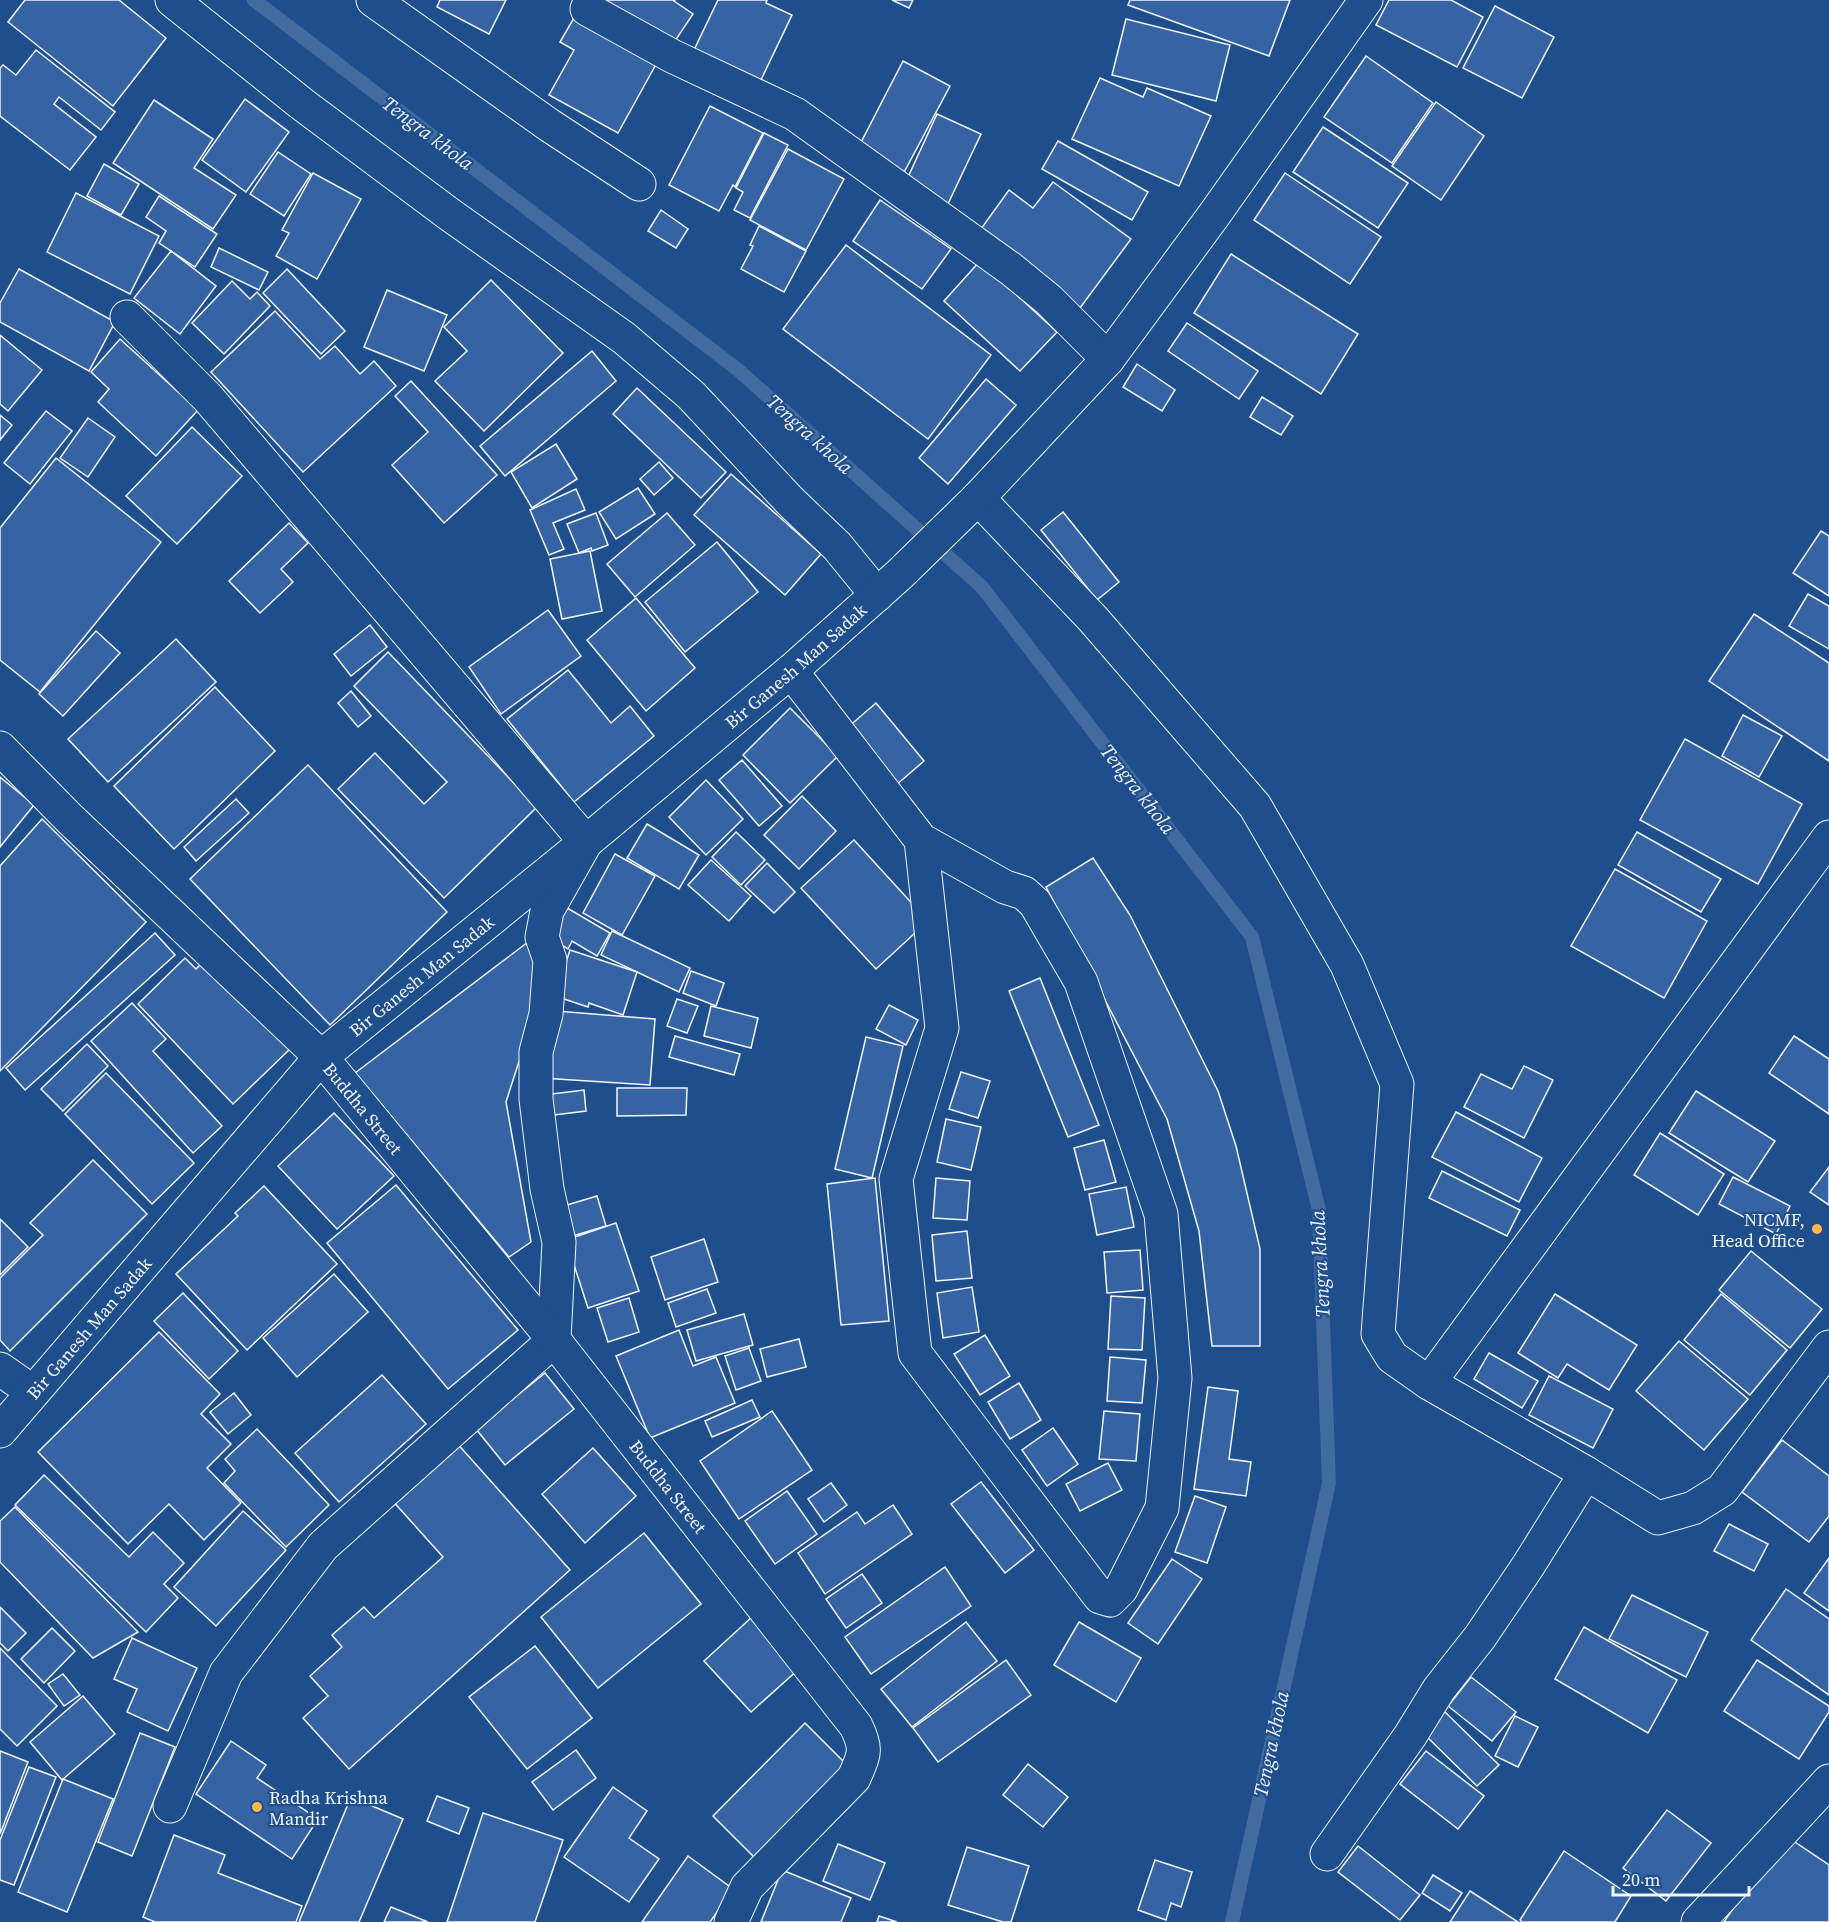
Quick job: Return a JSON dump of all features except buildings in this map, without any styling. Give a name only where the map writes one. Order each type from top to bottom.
[{"type":"street","points":[[172,0],[302,104],[448,214],[624,338],[691,395],[790,501],[837,546],[888,585]]},
{"type":"street","points":[[373,0],[549,125],[639,184]]},
{"type":"street","name":"Bir Ganesh Man Sadak","points":[[0,1431],[321,1057],[586,842],[791,671],[888,585],[971,504],[1108,359],[1366,0]]},
{"type":"street","points":[[587,9],[672,56],[795,114],[1011,270],[1049,300],[1108,359]]},
{"type":"street","points":[[127,317],[208,398],[586,842],[547,911],[542,937],[550,960],[546,1014],[536,1052],[536,1099],[547,1189],[559,1242],[554,1340],[323,1546],[226,1673],[170,1806]]},
{"type":"street","points":[[971,504],[1093,619],[1254,806],[1347,965],[1397,1084],[1378,1334],[1392,1357],[1429,1383],[1586,1473],[1658,1518],[1693,1508],[1722,1490],[1829,1347]]},
{"type":"street","points":[[791,671],[921,840],[1005,887],[1024,893],[1035,903],[1081,982],[1161,1214],[1175,1378],[1162,1508],[1121,1589],[1110,1600],[1100,1597],[915,1353],[896,1179],[942,1028],[921,840]]},
{"type":"street","name":"Buddha Street","points":[[0,748],[70,819],[321,1057],[554,1340],[856,1726],[864,1743],[862,1759],[854,1778],[747,1887],[731,1922]]},
{"type":"street","points":[[1429,1383],[1829,837]]},
{"type":"street","points":[[0,1368],[33,1392]]},
{"type":"street","points":[[1327,1854],[1439,1689],[1480,1637],[1586,1473]]},
{"type":"street","points":[[1698,1922],[1829,1781]]},
{"type":"waterway","name":"Tengra khola","points":[[254,0],[737,369],[982,587],[1252,937],[1319,1210],[1329,1483],[1232,1922]]},
{"type":"place","name":"NICMF, Head Office","points":[[1817,1229]]},
{"type":"place","name":"Radha Krishna Mandir","points":[[257,1807]]}]
